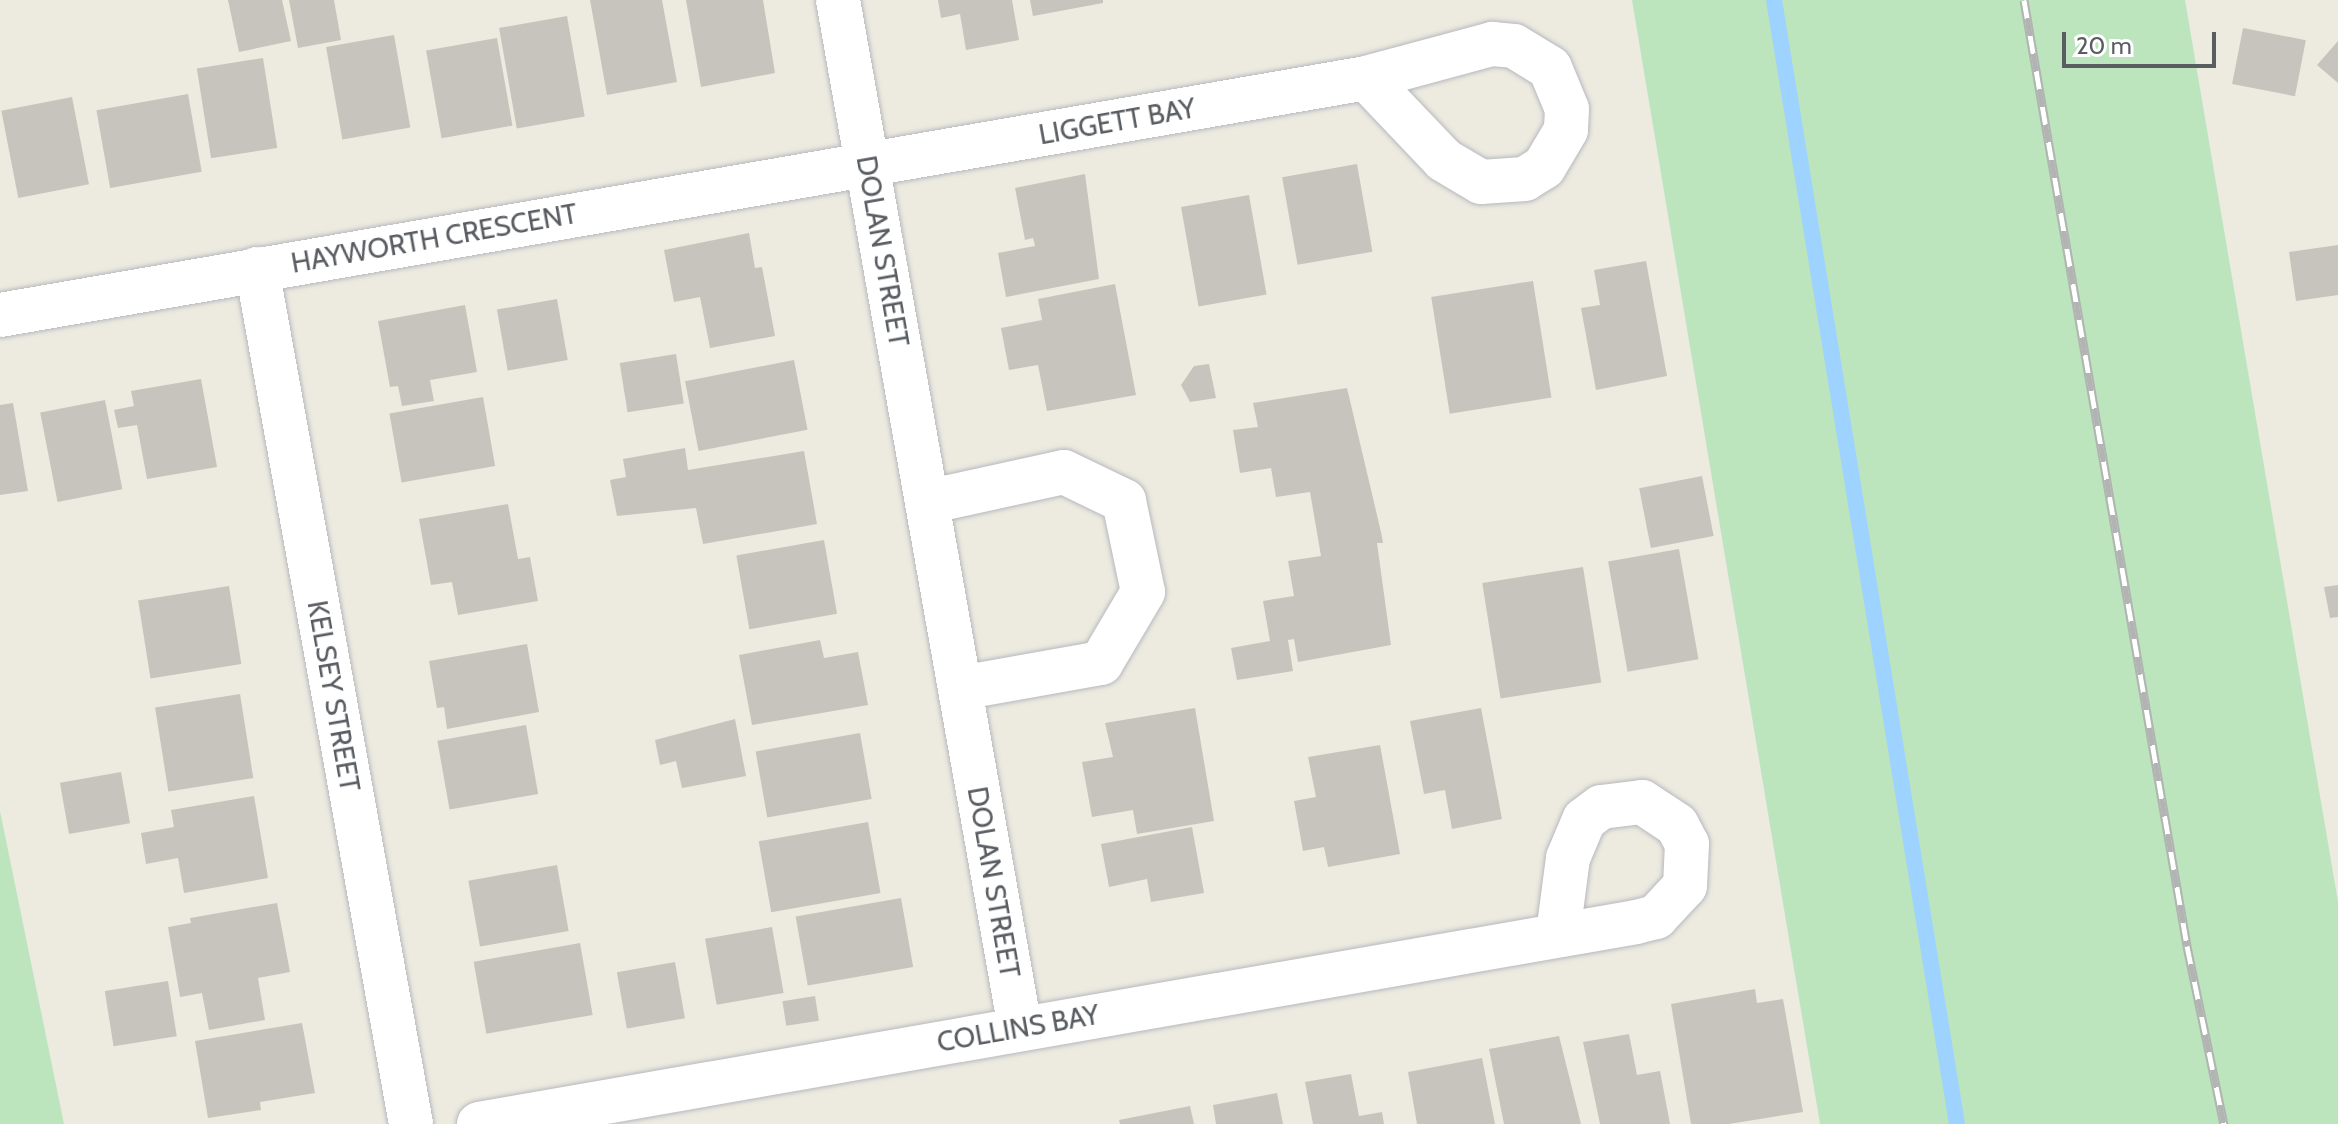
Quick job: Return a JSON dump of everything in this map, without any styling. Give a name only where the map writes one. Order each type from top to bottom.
[{"type":"street","name":"DOLAN STREET","points":[[838,0],[1020,1028]]},
{"type":"street","name":"LIGGETT BAY","points":[[868,164],[1366,78]]},
{"type":"street","name":"HAYWORTH CRESCENT","points":[[0,315],[868,164]]},
{"type":"street","name":"KELSEY STREET","points":[[257,269],[411,1124]]},
{"type":"street","points":[[927,502],[1064,472],[1124,501],[1143,592],[1101,663],[960,688]]},
{"type":"street","name":"COLLINS BAY","points":[[479,1124],[1558,934]]},
{"type":"green space","points":[[1632,0],[2185,0],[2338,902],[2338,1124],[1820,1124]]},
{"type":"green space","points":[[0,811],[64,1124],[0,1124]]},
{"type":"building","points":[[228,0],[282,0],[291,41],[239,52]]},
{"type":"building","points":[[289,0],[334,0],[341,40],[298,48]]},
{"type":"building","points":[[590,0],[662,0],[677,82],[607,95]]},
{"type":"building","points":[[686,0],[763,0],[775,73],[701,87]]},
{"type":"building","points":[[938,0],[1012,0],[1019,40],[966,50],[960,14],[941,18]]},
{"type":"building","points":[[1030,0],[1103,0],[1103,3],[1033,16]]},
{"type":"building","points":[[567,16],[585,116],[517,128],[499,28]]},
{"type":"building","points":[[2243,28],[2306,40],[2295,96],[2232,84]]},
{"type":"building","points":[[394,35],[410,128],[342,140],[326,47]]},
{"type":"building","points":[[497,38],[512,126],[442,138],[426,51]]},
{"type":"building","points":[[2338,41],[2338,83],[2317,65]]},
{"type":"building","points":[[263,58],[277,148],[211,158],[197,68]]},
{"type":"building","points":[[188,94],[202,172],[110,188],[96,110]]},
{"type":"building","points":[[72,97],[89,184],[18,198],[1,111]]},
{"type":"building","points":[[1357,164],[1372,252],[1298,265],[1282,177]]},
{"type":"building","points":[[1085,174],[1099,279],[1006,297],[998,253],[1035,246],[1033,238],[1025,240],[1015,188]]},
{"type":"building","points":[[1249,195],[1267,294],[1199,306],[1181,207]]},
{"type":"building","points":[[749,233],[755,268],[762,267],[775,336],[710,348],[700,297],[674,302],[664,250]]},
{"type":"building","points":[[2338,245],[2338,295],[2296,301],[2289,252]]},
{"type":"building","points":[[1646,261],[1667,376],[1596,390],[1581,308],[1600,305],[1594,270]]},
{"type":"building","points":[[1533,281],[1551,398],[1450,414],[1431,297]]},
{"type":"building","points":[[1115,284],[1136,395],[1047,411],[1038,365],[1009,370],[1001,328],[1042,320],[1038,299]]},
{"type":"building","points":[[557,299],[568,360],[508,371],[497,310]]},
{"type":"building","points":[[465,305],[477,372],[430,380],[434,401],[402,406],[398,386],[390,387],[378,321]]},
{"type":"building","points":[[676,354],[684,403],[628,412],[620,363]]},
{"type":"building","points":[[794,360],[808,430],[699,451],[685,381]]},
{"type":"building","points":[[1209,364],[1216,398],[1190,402],[1181,385],[1194,366]]},
{"type":"building","points":[[201,379],[217,467],[147,479],[137,425],[118,428],[114,410],[134,406],[131,391]]},
{"type":"building","points":[[1347,388],[1383,543],[1377,543],[1391,645],[1298,662],[1294,639],[1288,640],[1293,671],[1237,680],[1231,648],[1270,641],[1263,601],[1294,596],[1288,561],[1321,556],[1310,492],[1276,497],[1271,468],[1240,473],[1233,430],[1258,427],[1253,403]]},
{"type":"building","points":[[483,397],[495,466],[402,482],[389,413]]},
{"type":"building","points":[[105,400],[122,489],[58,502],[40,413]]},
{"type":"building","points":[[13,403],[28,491],[0,495],[0,405]]},
{"type":"building","points":[[685,448],[688,470],[804,451],[817,524],[703,544],[696,508],[617,516],[610,480],[626,477],[623,459]]},
{"type":"building","points":[[1702,476],[1714,536],[1651,548],[1639,488]]},
{"type":"building","points":[[508,504],[518,559],[530,557],[538,601],[458,615],[452,582],[431,585],[419,519]]},
{"type":"building","points":[[824,540],[837,614],[749,629],[736,555]]},
{"type":"building","points":[[1679,549],[1698,659],[1628,672],[1608,562]]},
{"type":"building","points":[[1583,567],[1601,683],[1501,699],[1482,583]]},
{"type":"building","points":[[2338,585],[2338,617],[2330,618],[2324,587]]},
{"type":"building","points":[[229,586],[241,664],[150,678],[138,600]]},
{"type":"building","points":[[820,640],[824,658],[858,652],[868,705],[752,725],[739,655]]},
{"type":"building","points":[[527,644],[539,712],[447,729],[444,707],[437,708],[429,661]]},
{"type":"building","points":[[240,694],[253,778],[168,791],[155,707]]},
{"type":"building","points":[[1195,708],[1214,821],[1137,834],[1133,810],[1092,817],[1082,762],[1113,757],[1105,723]]},
{"type":"building","points":[[1481,708],[1502,819],[1452,829],[1445,790],[1424,794],[1410,721]]},
{"type":"building","points":[[735,719],[746,776],[682,788],[676,761],[660,765],[655,740]]},
{"type":"building","points":[[526,725],[538,794],[450,810],[437,741]]},
{"type":"building","points":[[860,733],[872,799],[767,817],[756,751]]},
{"type":"building","points":[[1380,745],[1400,854],[1328,867],[1324,847],[1303,851],[1294,801],[1316,797],[1308,757]]},
{"type":"building","points":[[121,772],[130,823],[69,834],[60,783]]},
{"type":"building","points":[[254,796],[268,878],[184,893],[178,858],[146,864],[141,833],[174,827],[171,810]]},
{"type":"building","points":[[868,822],[881,893],[771,912],[759,841]]},
{"type":"building","points":[[1192,827],[1204,893],[1151,902],[1147,879],[1109,887],[1101,844]]},
{"type":"building","points":[[557,865],[569,931],[480,947],[468,881]]},
{"type":"building","points":[[901,898],[913,967],[808,986],[796,917]]},
{"type":"building","points":[[277,903],[290,972],[258,978],[265,1020],[209,1030],[202,993],[180,997],[168,927],[191,923],[190,918]]},
{"type":"building","points":[[772,927],[784,993],[717,1005],[705,939]]},
{"type":"building","points":[[580,943],[593,1015],[486,1034],[474,962]]},
{"type":"building","points":[[675,962],[685,1018],[627,1028],[617,972]]},
{"type":"building","points":[[168,981],[177,1036],[114,1046],[105,991]]},
{"type":"building","points":[[1755,989],[1757,1003],[1783,999],[1803,1112],[1729,1124],[1691,1124],[1671,1004]]},
{"type":"building","points":[[815,996],[819,1021],[786,1026],[782,1001]]},
{"type":"building","points":[[302,1023],[315,1093],[260,1102],[261,1110],[208,1118],[195,1041]]},
{"type":"building","points":[[1629,1034],[1637,1075],[1660,1071],[1670,1124],[1600,1124],[1583,1042]]},
{"type":"building","points":[[1559,1036],[1581,1124],[1504,1124],[1489,1049]]},
{"type":"building","points":[[1482,1058],[1495,1124],[1417,1124],[1408,1072]]},
{"type":"building","points":[[1351,1074],[1359,1116],[1382,1112],[1384,1124],[1313,1124],[1305,1082]]},
{"type":"building","points":[[1277,1093],[1283,1124],[1216,1124],[1213,1105]]},
{"type":"building","points":[[1190,1106],[1194,1124],[1120,1124],[1119,1120]]},
{"type":"waterway","points":[[1774,0],[1957,1124]]},
{"type":"railway","points":[[2024,0],[2187,946],[2224,1124]]}]
